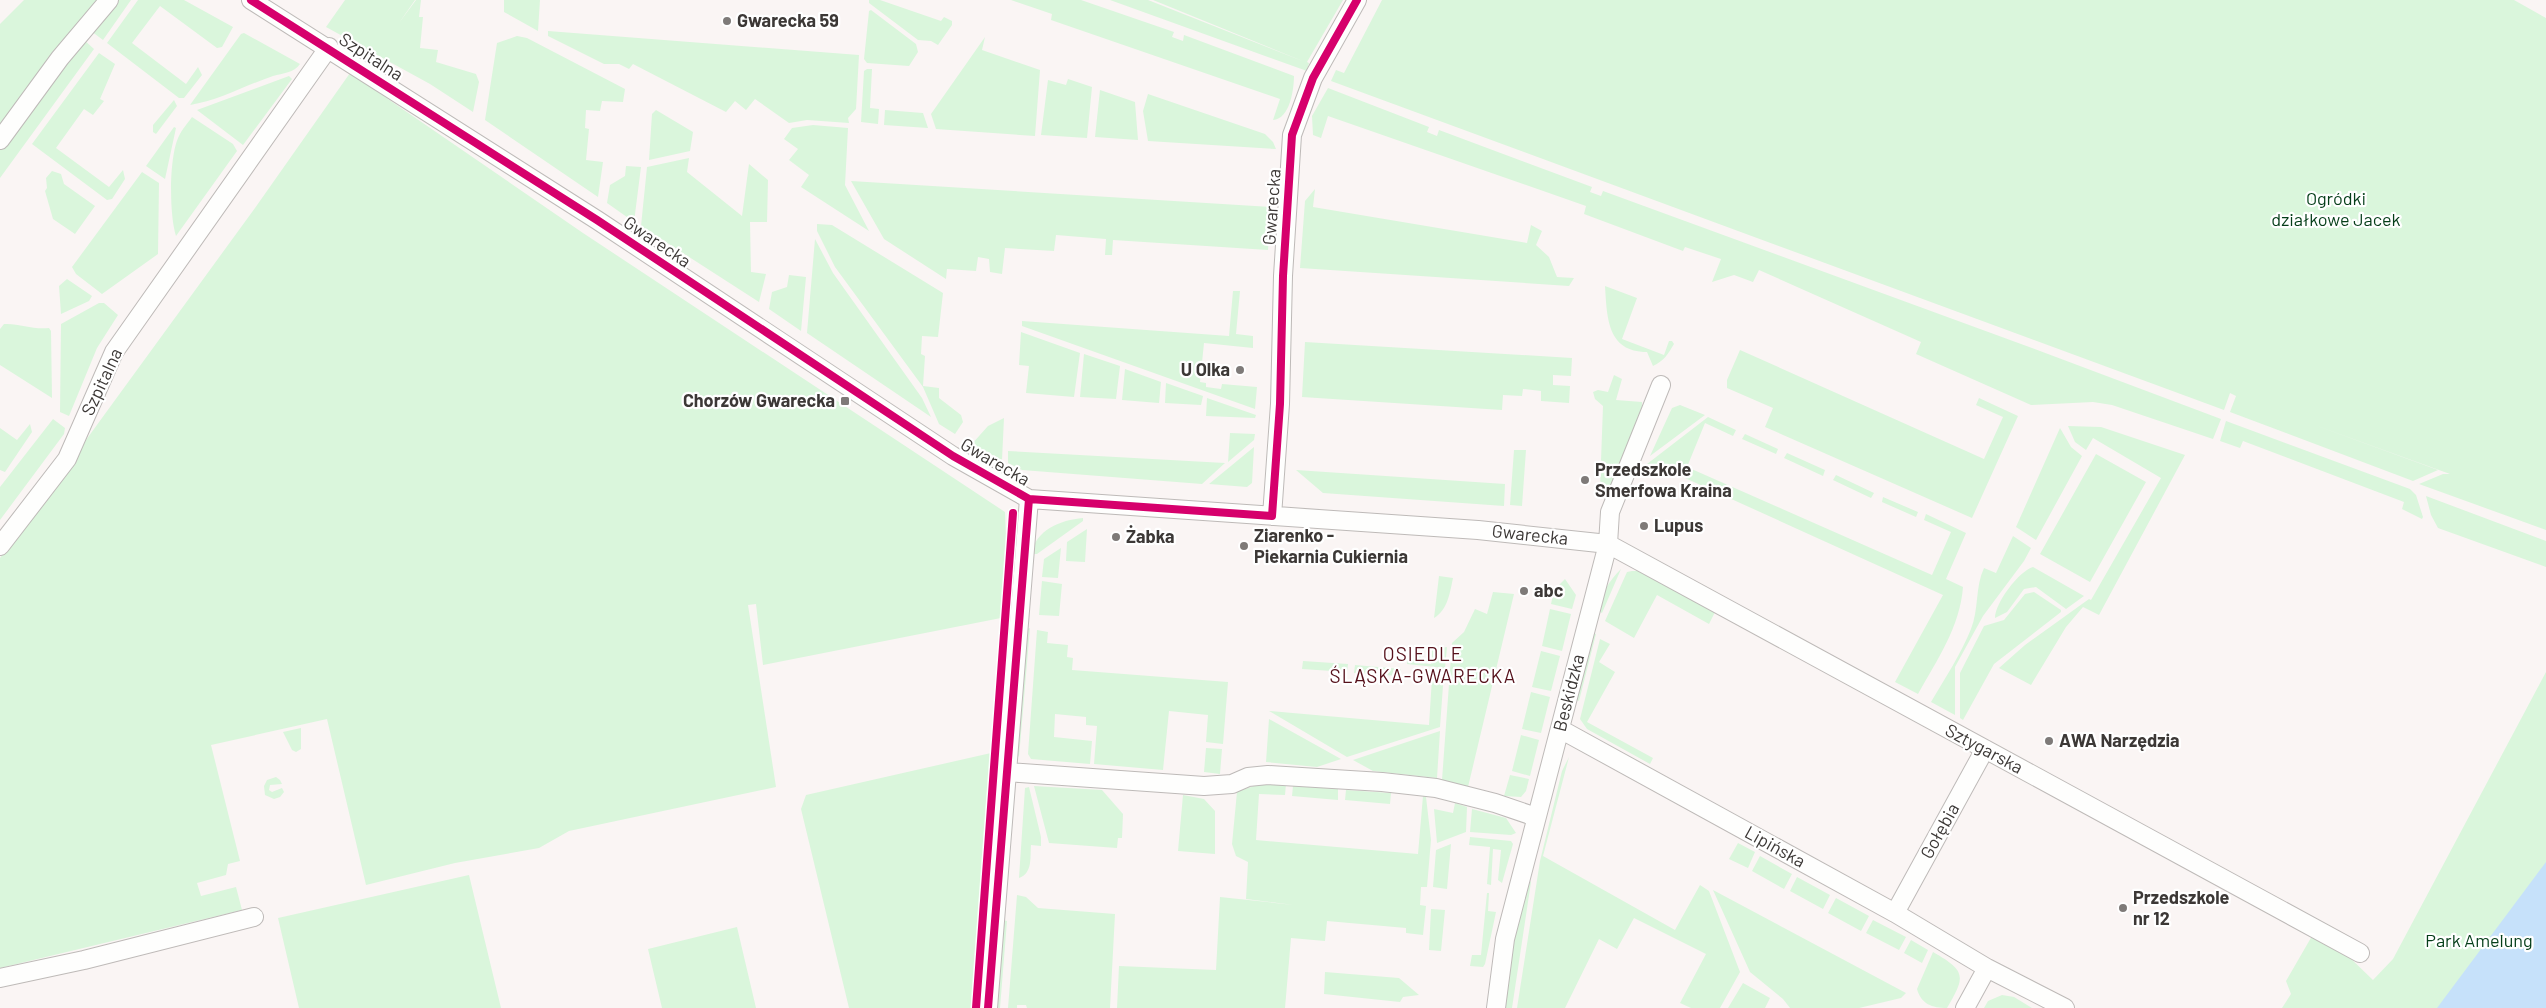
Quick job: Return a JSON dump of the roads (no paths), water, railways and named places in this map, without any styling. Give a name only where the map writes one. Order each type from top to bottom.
[{"type":"street","points":[[0,140],[60,58],[109,0]]},
{"type":"street","name":"Szpitalna","points":[[251,0],[329,47],[473,142]]},
{"type":"street","name":"Gwarecka","points":[[1272,516],[1280,404],[1283,276],[1292,135],[1313,78],[1358,0]]},
{"type":"street","name":"Szpitalna","points":[[0,546],[67,460],[114,352],[329,47]]},
{"type":"street","name":"Gwarecka","points":[[473,142],[597,220],[953,456],[1029,499],[1478,530],[1608,544]]},
{"type":"street","name":"Beskidzka","points":[[1496,1006],[1505,939],[1608,544],[1610,512],[1660,385]]},
{"type":"street","points":[[988,1008],[1029,499]]},
{"type":"street","name":"Sztygarska","points":[[1608,544],[2360,953]]},
{"type":"street","name":"Lipińska","points":[[1560,729],[1895,913],[1987,968],[2066,1008]]},
{"type":"street","name":"Gołębia","points":[[1895,913],[1985,749]]},
{"type":"street","points":[[1007,772],[1204,786],[1232,784],[1248,777],[1268,775],[1382,782],[1436,788],[1495,803],[1536,817]]},
{"type":"street","points":[[0,978],[84,960],[254,917]]},
{"type":"street","points":[[1965,1008],[1987,968]]},
{"type":"water","points":[[2546,862],[2546,1008],[2437,1008]]},
{"type":"place","name":"Gwarecka 59","points":[[727,21]]},
{"type":"place","name":"U Olka","points":[[1240,370]]},
{"type":"place","name":"Chorzów Gwarecka","points":[[845,401]]},
{"type":"place","name":"Przedszkole Smerfowa Kraina","points":[[1585,480]]},
{"type":"place","name":"Lupus","points":[[1644,526]]},
{"type":"place","name":"Żabka","points":[[1116,537]]},
{"type":"place","name":"Ziarenko - Piekarnia Cukiernia","points":[[1244,546]]},
{"type":"place","name":"abc","points":[[1524,591]]},
{"type":"place","name":"AWA Narzędzia","points":[[2049,741]]},
{"type":"place","name":"Przedszkole nr 12","points":[[2123,908]]},
{"type":"district","name":"OSIEDLE ŚLĄSKA-GWARECKA","points":[[1423,665]]},
{"type":"park label","name":"Ogródki działkowe Jacek","points":[[2336,209]]},
{"type":"park label","name":"Park Amelung","points":[[2479,941]]}]
